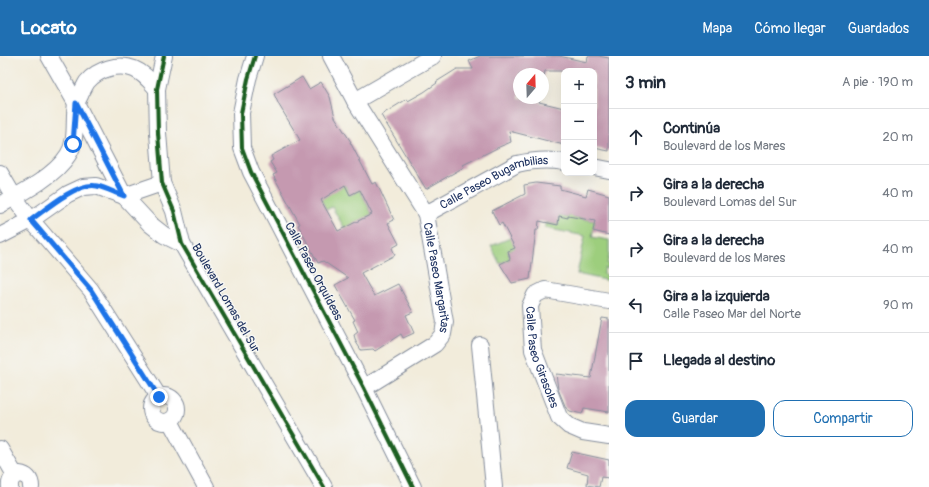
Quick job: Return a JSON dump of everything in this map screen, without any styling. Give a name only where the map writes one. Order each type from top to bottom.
[{"type":"street","name":"Boulevard Lomas del Sur","points":[[49,56],[76,103],[124,196],[150,224],[164,235],[182,244]]},
{"type":"street","name":"Boulevard Lomas del Sur","points":[[164,56],[157,89],[158,133],[162,183],[174,211],[182,244],[324,487]]},
{"type":"street","name":"Calle Paseo Orquídeas","points":[[255,56],[248,79],[241,113],[242,148],[251,172],[364,388],[413,487]]},
{"type":"street","name":"Calle Paseo Margaritas","points":[[331,56],[355,101],[426,214],[445,322],[443,334],[436,344],[364,388]]},
{"type":"street","points":[[355,101],[433,56]]},
{"type":"street","points":[[7,201],[44,179],[64,162],[70,153],[73,144],[76,103],[87,83],[102,71],[122,67],[134,69],[146,76],[157,89]]},
{"type":"street","name":"Calle Paseo Bugambilias","points":[[426,214],[517,164],[532,160],[561,161]]},
{"type":"street","points":[[597,168],[609,170]]},
{"type":"street","points":[[0,173],[7,201],[31,220],[91,290],[159,397],[167,396],[174,400],[177,408],[176,415],[170,421],[206,487]]},
{"type":"street","points":[[0,236],[31,220],[68,194],[83,187],[96,186],[124,196],[162,183]]},
{"type":"street","name":"Calle Paseo Girasoles","points":[[609,301],[545,290],[535,295],[530,306],[533,350],[559,417],[569,426],[583,432],[609,436]]},
{"type":"street","points":[[480,345],[494,480],[504,487]]},
{"type":"street","points":[[0,449],[13,481],[19,474],[27,476],[30,480],[31,487]]},
{"type":"green space","points":[[345,185],[350,195],[360,190],[372,214],[345,229],[332,207],[326,210],[320,197]]},
{"type":"green space","points":[[571,202],[572,217],[595,221],[592,237],[609,240],[609,255],[607,264],[609,265],[609,269],[605,268],[603,274],[609,276],[609,281],[577,274],[585,236],[545,228],[545,223],[558,225],[559,216],[568,218]]},
{"type":"green space","points":[[515,236],[517,248],[508,251],[510,259],[500,264],[491,246]]},
{"type":"building","points":[[480,56],[559,56],[587,62],[588,56],[609,58],[609,151],[597,149],[597,68],[561,68],[561,71],[549,71],[549,68],[513,68],[513,104],[547,104],[561,107],[561,144],[509,131],[511,142],[463,165],[464,167],[426,189],[381,115],[407,99],[408,101],[424,92],[437,83],[436,82],[457,69],[473,69],[469,61]]},
{"type":"building","points":[[302,77],[309,89],[321,82],[330,97],[335,117],[351,142],[372,184],[376,182],[394,220],[388,223],[399,244],[392,248],[395,255],[361,273],[374,296],[398,284],[413,312],[406,315],[414,333],[403,338],[401,334],[375,351],[373,349],[361,350],[356,342],[354,335],[358,332],[353,321],[355,320],[335,285],[348,278],[323,261],[318,263],[298,225],[300,224],[273,175],[277,173],[270,162],[273,160],[271,156],[300,140],[274,94]],"holes":[[[345,185],[350,195],[360,190],[372,214],[338,231],[321,200]]]},
{"type":"building","points":[[536,183],[560,186],[560,189],[586,196],[588,189],[609,195],[609,235],[593,231],[595,221],[568,216],[568,218],[559,216],[558,225],[539,221],[538,230],[536,230],[530,279],[512,283],[500,264],[510,259],[508,251],[515,248],[502,223],[499,225],[492,211],[525,194],[524,185]]},
{"type":"building","points":[[602,318],[609,319],[609,412],[584,408],[582,414],[570,411],[566,408],[558,389],[556,374],[591,378]]},
{"type":"building","points":[[572,452],[609,460],[609,478],[601,477],[599,487],[587,485],[588,474],[567,468]]},
{"type":"cycle path","points":[[164,56],[157,89],[158,133],[162,183],[174,211],[182,244],[324,487]]},
{"type":"cycle path","points":[[255,56],[248,79],[241,113],[242,148],[251,172],[364,388],[413,487]]},
{"type":"route","points":[[73,144],[76,103],[124,196],[96,186],[83,187],[55,202],[31,220],[91,290],[159,397]]}]
